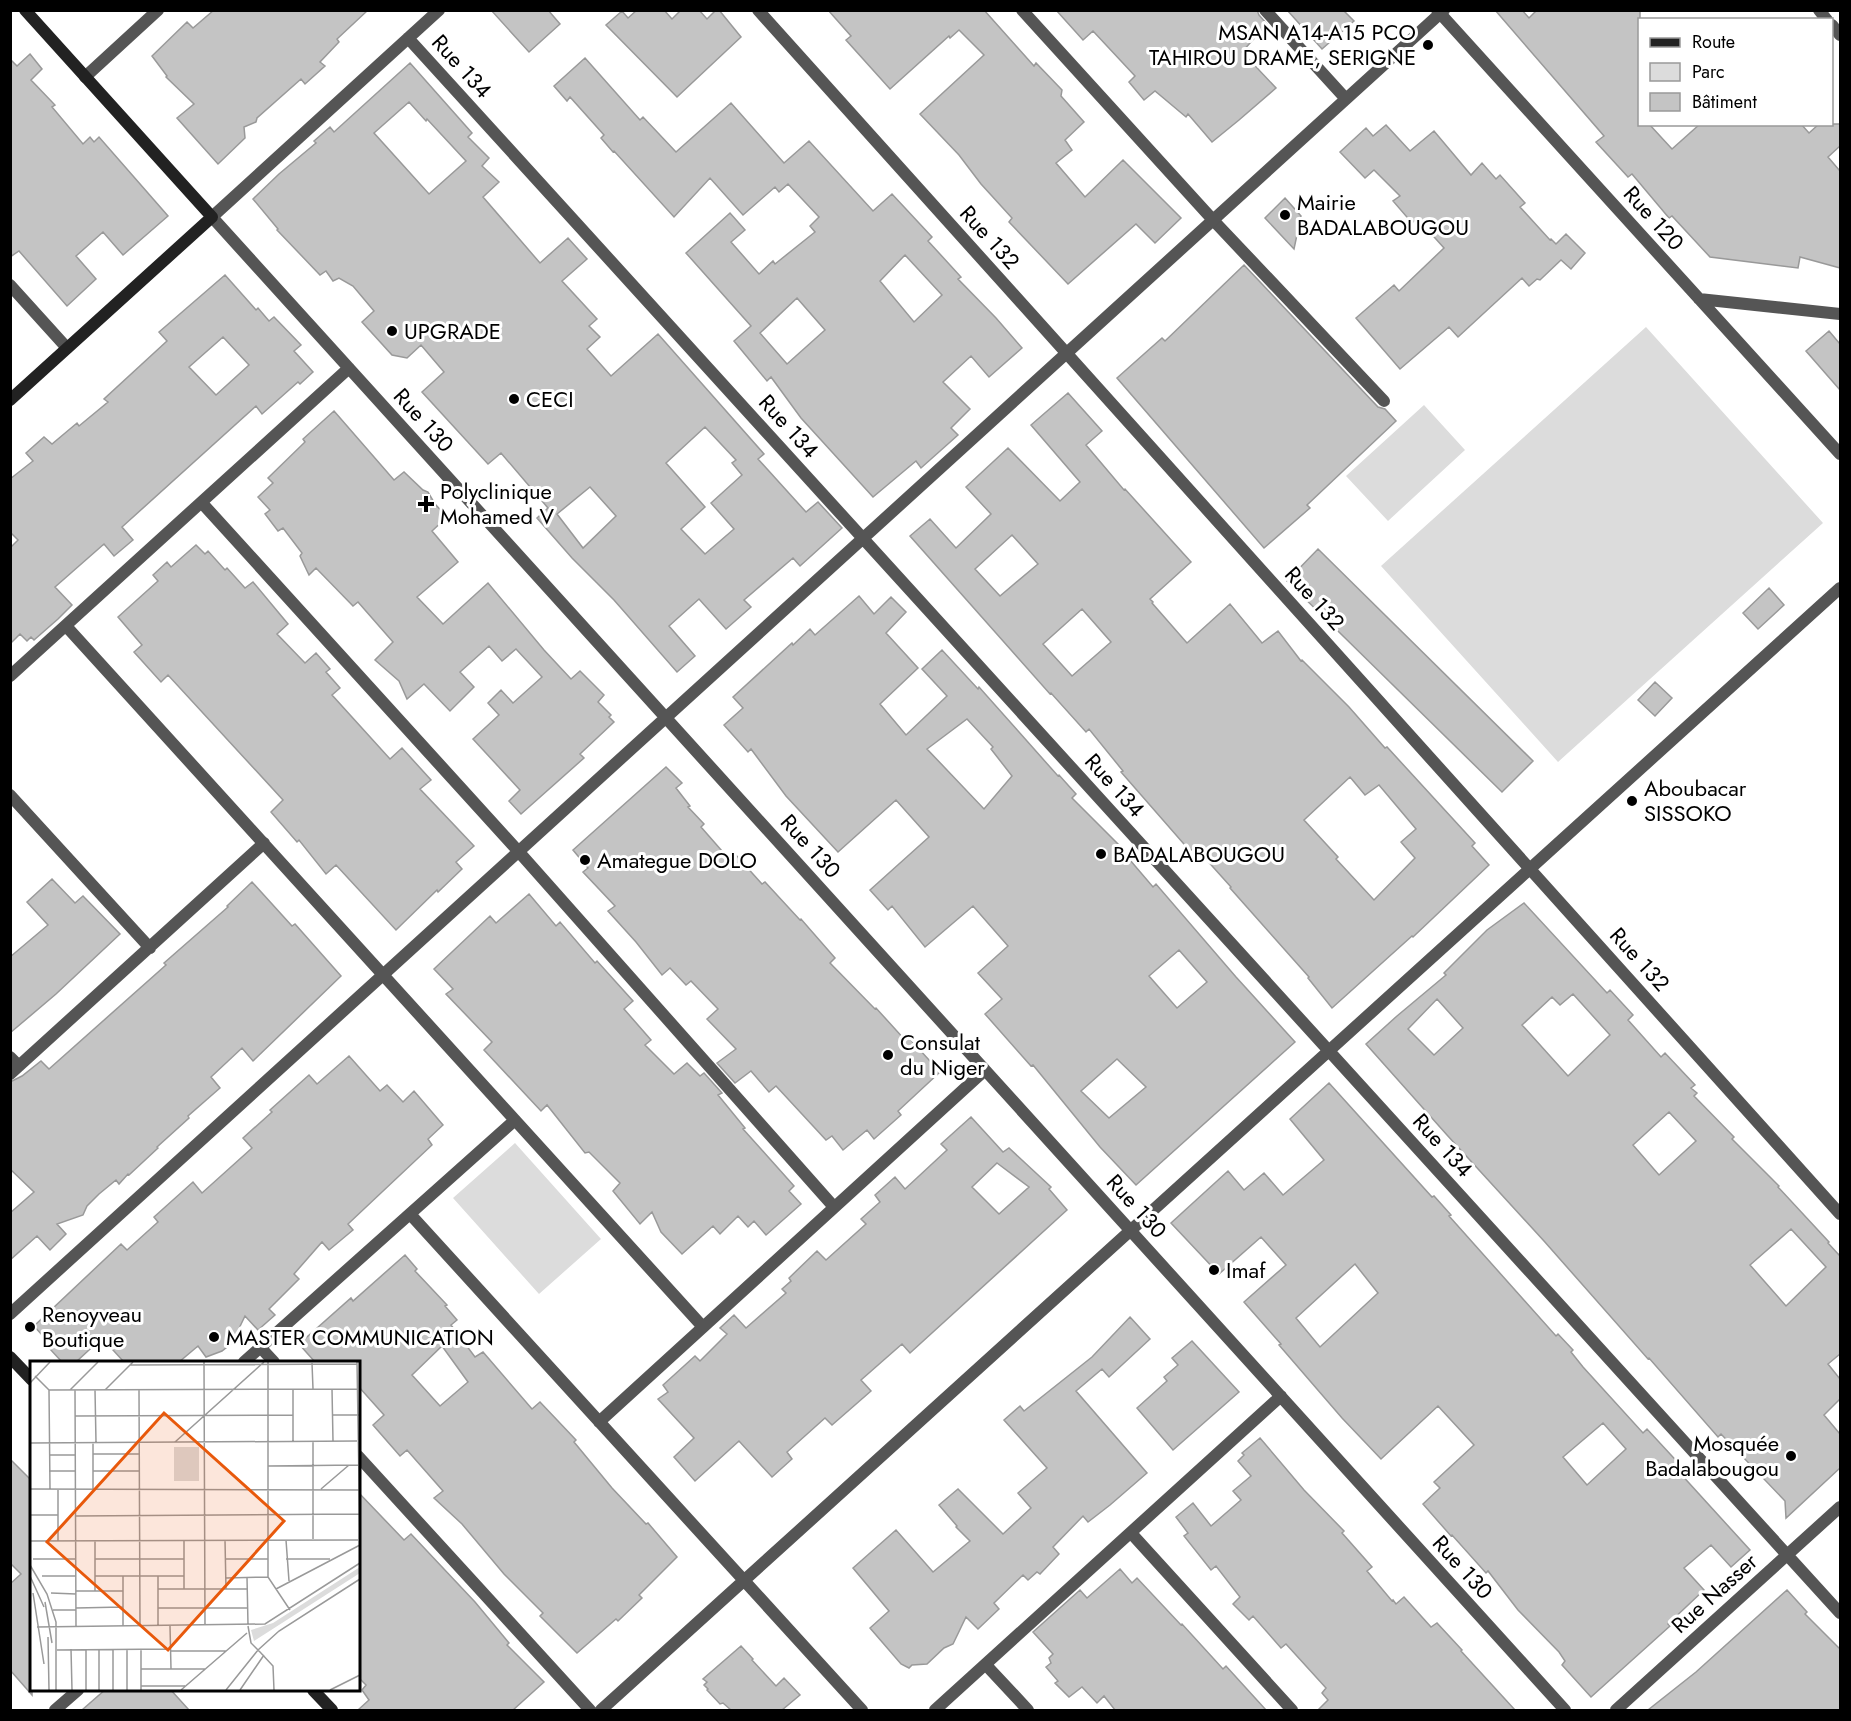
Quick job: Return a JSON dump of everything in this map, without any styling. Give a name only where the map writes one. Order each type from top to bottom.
[{"type":"street","name":"Rue 130","points":[[25,10],[1565,1710]]},
{"type":"street","points":[[85,77],[158,10]]},
{"type":"street","points":[[10,400],[439,10]]},
{"type":"street","name":"Rue 132","points":[[759,10],[1840,1214]]},
{"type":"street","points":[[1022,10],[1213,220],[1384,401]]},
{"type":"street","points":[[1266,10],[1346,99]]},
{"type":"street","points":[[10,1314],[1440,12]]},
{"type":"street","name":"Rue 120","points":[[1440,12],[1840,454]]},
{"type":"street","name":"Rue 134","points":[[408,38],[1840,1613]]},
{"type":"street","points":[[10,285],[68,348]]},
{"type":"street","points":[[1699,299],[1840,314]]},
{"type":"street","points":[[10,676],[349,368]]},
{"type":"street","points":[[202,502],[519,852],[834,1207]]},
{"type":"street","points":[[601,1710],[1840,588]]},
{"type":"street","points":[[66,626],[703,1327]]},
{"type":"street","points":[[10,795],[150,948]]},
{"type":"street","points":[[13,1066],[150,948],[264,843]]},
{"type":"street","points":[[599,1422],[985,1070]]},
{"type":"street","points":[[245,1361],[515,1120]]},
{"type":"street","points":[[410,1214],[862,1710]]},
{"type":"street","points":[[261,1348],[273,1361]]},
{"type":"street","points":[[10,1357],[30,1378]]},
{"type":"street","points":[[935,1710],[1281,1396]]},
{"type":"street","points":[[360,1458],[590,1710]]},
{"type":"street","name":"Rue Nasser","points":[[1616,1710],[1840,1507]]},
{"type":"street","points":[[1131,1533],[1292,1710]]},
{"type":"street","points":[[986,1665],[1028,1710]]},
{"type":"street","points":[[55,1710],[76,1691]]},
{"type":"street","points":[[315,1691],[332,1710]]},
{"type":"green space","points":[[1646,327],[1823,523],[1558,762],[1381,566]]},
{"type":"green space","points":[[1424,405],[1465,450],[1388,521],[1346,476]]},
{"type":"green space","points":[[515,1143],[601,1239],[539,1294],[453,1198]]},
{"type":"building","points":[[214,10],[368,10],[337,39],[339,42],[320,62],[325,66],[305,84],[301,79],[257,118],[256,122],[244,127],[245,138],[218,164],[177,118],[194,104],[166,77],[152,56],[187,22],[193,28]]},
{"type":"building","points":[[491,10],[548,10],[560,24],[529,52]]},
{"type":"building","points":[[637,10],[664,10],[672,19],[681,10],[699,10],[707,19],[719,10],[741,37],[677,97],[606,25],[622,11],[628,18]]},
{"type":"building","points":[[828,10],[984,10],[1034,66],[1036,63],[1062,90],[1061,96],[1084,122],[1065,140],[1072,150],[1056,163],[1085,197],[1123,160],[1181,218],[1155,243],[1136,224],[1068,284],[1009,222],[1012,218],[981,184],[959,155],[920,114],[984,55],[959,30],[950,38],[949,36],[890,89],[846,40],[851,36]]},
{"type":"building","points":[[1056,10],[1257,10],[1267,24],[1242,52],[1276,88],[1212,142],[1188,114],[1186,117],[1155,91],[1144,100],[1129,82],[1135,76],[1093,31],[1083,40]]},
{"type":"building","points":[[1287,10],[1343,10],[1354,21],[1322,49]]},
{"type":"building","points":[[1495,10],[1522,10],[1529,18],[1537,10],[1640,10],[1640,18],[1638,18],[1638,126],[1651,126],[1672,149],[1698,126],[1803,126],[1809,133],[1817,126],[1840,124],[1840,146],[1828,157],[1840,171],[1840,268],[1800,257],[1798,268],[1710,257],[1672,216],[1669,218],[1632,174],[1628,177],[1596,142],[1604,136]]},
{"type":"building","points":[[30,54],[42,69],[31,80],[55,105],[52,107],[83,144],[90,137],[94,142],[99,137],[168,216],[123,255],[103,232],[76,256],[96,279],[67,306],[19,251],[10,257],[10,59],[17,66]]},
{"type":"building","points":[[585,58],[640,120],[643,117],[676,152],[731,103],[784,163],[809,141],[873,211],[892,194],[932,237],[928,241],[961,277],[958,279],[1022,348],[989,377],[971,356],[943,382],[970,409],[951,428],[958,435],[921,468],[916,461],[873,497],[801,418],[771,377],[767,381],[734,341],[751,326],[686,253],[730,213],[745,230],[731,242],[759,274],[773,261],[775,264],[815,232],[810,226],[819,217],[788,184],[779,192],[775,187],[743,215],[710,178],[674,217],[613,152],[601,138],[604,135],[570,97],[567,101],[554,86]],"holes":[[[905,255],[942,295],[914,322],[880,281]],[[797,298],[825,330],[787,364],[760,333]]]},
{"type":"building","points":[[410,63],[472,133],[468,137],[489,158],[482,166],[499,182],[483,197],[540,263],[568,238],[587,259],[562,281],[597,319],[589,326],[600,337],[587,349],[611,376],[658,334],[764,454],[758,459],[806,512],[818,502],[842,528],[800,566],[793,558],[744,600],[751,607],[726,629],[699,599],[669,626],[695,656],[677,672],[614,600],[572,558],[537,518],[548,508],[501,453],[488,464],[422,392],[444,372],[421,345],[407,358],[392,355],[362,322],[374,311],[353,286],[339,278],[333,281],[326,271],[320,275],[277,230],[253,199],[316,143],[314,141],[330,127],[334,132]],"holes":[[[409,102],[466,161],[429,194],[374,133]],[[705,427],[736,460],[732,463],[742,475],[711,503],[734,529],[705,554],[681,529],[705,507],[666,463]],[[590,487],[616,516],[583,548],[557,514]]]},
{"type":"building","points":[[1386,125],[1410,151],[1434,131],[1471,175],[1482,163],[1496,179],[1500,175],[1525,203],[1520,207],[1550,240],[1556,244],[1566,234],[1585,253],[1571,269],[1561,260],[1540,280],[1537,279],[1529,286],[1522,278],[1458,337],[1449,327],[1400,369],[1356,318],[1394,285],[1399,291],[1444,248],[1417,218],[1412,223],[1393,201],[1400,196],[1374,170],[1365,178],[1340,152],[1366,128],[1373,136]]},
{"type":"building","points":[[1285,198],[1301,216],[1294,249],[1265,218]]},
{"type":"building","points":[[1244,265],[1378,407],[1385,409],[1396,421],[1307,505],[1310,508],[1264,548],[1117,378],[1162,338],[1165,341]]},
{"type":"building","points":[[225,275],[256,310],[258,308],[269,321],[274,317],[301,345],[294,351],[313,372],[300,384],[298,382],[262,414],[256,406],[122,527],[133,540],[114,556],[104,544],[55,587],[72,605],[58,619],[34,640],[31,637],[27,641],[20,634],[10,644],[11,547],[18,540],[10,532],[10,479],[33,461],[26,453],[44,437],[52,444],[77,423],[79,426],[108,402],[104,399],[167,341],[159,332]],"holes":[[[223,337],[249,365],[216,395],[189,367]]]},
{"type":"building","points":[[1829,331],[1840,344],[1840,390],[1806,351]]},
{"type":"building","points":[[1068,393],[1102,431],[1086,445],[1191,562],[1150,599],[1187,643],[1230,604],[1262,643],[1278,631],[1301,661],[1349,707],[1475,843],[1472,846],[1489,865],[1413,937],[1332,1008],[1309,977],[1231,887],[1195,847],[1190,851],[1121,772],[1123,771],[1089,729],[1086,732],[1050,694],[910,536],[930,519],[956,548],[991,514],[966,487],[1008,448],[1060,501],[1080,482],[1031,425]],"holes":[[[1012,535],[1038,564],[1000,596],[975,569]],[[1082,609],[1111,642],[1072,676],[1043,644]],[[1350,777],[1365,795],[1379,785],[1416,829],[1401,842],[1415,858],[1374,900],[1304,820]]]},
{"type":"building","points":[[334,411],[394,480],[404,472],[428,492],[447,517],[432,531],[458,562],[417,597],[443,624],[488,583],[571,679],[580,671],[604,695],[598,702],[611,715],[609,717],[614,722],[580,754],[584,758],[521,814],[509,801],[520,790],[473,739],[499,715],[488,703],[501,690],[513,703],[542,677],[516,649],[502,661],[489,646],[460,672],[474,687],[450,711],[424,684],[407,699],[399,681],[375,660],[393,642],[358,602],[353,606],[316,568],[309,575],[300,556],[302,553],[283,528],[278,531],[265,514],[270,510],[258,497],[273,483],[268,478],[305,442],[303,439]]},
{"type":"building","points":[[196,545],[205,554],[208,551],[245,588],[253,582],[288,624],[277,634],[305,663],[316,653],[330,669],[326,672],[340,688],[332,695],[390,759],[402,748],[431,780],[420,789],[474,846],[456,862],[462,869],[396,930],[336,865],[326,874],[299,840],[297,842],[271,812],[283,800],[168,675],[161,682],[134,652],[142,645],[118,617],[158,581],[153,575],[167,562],[171,567]]},
{"type":"building","points":[[1318,549],[1533,761],[1502,792],[1287,581]]},
{"type":"building","points":[[1769,588],[1784,605],[1758,629],[1743,613]]},
{"type":"building","points":[[859,596],[874,614],[891,597],[906,612],[886,633],[918,668],[880,704],[906,735],[947,696],[922,669],[942,650],[1059,775],[1076,794],[1072,798],[1119,845],[1153,887],[1156,884],[1295,1042],[1136,1185],[1100,1147],[1033,1065],[1031,1066],[985,1014],[1002,999],[978,973],[1008,946],[973,906],[925,947],[892,906],[888,910],[870,890],[929,837],[896,800],[838,852],[786,796],[751,749],[748,752],[724,725],[743,708],[733,697],[810,629],[815,635]],"holes":[[[967,719],[993,747],[991,749],[1012,776],[984,809],[927,749]],[[1179,950],[1207,982],[1177,1008],[1149,976]],[[1117,1059],[1146,1087],[1109,1118],[1081,1091]]]},
{"type":"building","points":[[1655,682],[1672,698],[1655,716],[1638,700]]},
{"type":"building","points":[[666,767],[682,783],[676,788],[690,806],[688,807],[704,824],[701,827],[729,859],[735,854],[762,884],[765,882],[835,958],[830,963],[905,1040],[908,1037],[940,1072],[898,1111],[901,1115],[874,1139],[867,1130],[843,1150],[832,1136],[826,1140],[776,1086],[769,1092],[751,1071],[735,1083],[717,1063],[736,1049],[707,1019],[718,1009],[691,981],[686,985],[670,968],[662,975],[608,911],[615,906],[583,872],[588,868],[573,850]]},
{"type":"building","points":[[52,879],[75,903],[83,896],[120,934],[10,1033],[10,957],[48,925],[27,902]]},
{"type":"building","points":[[252,882],[292,926],[295,924],[341,976],[253,1061],[242,1048],[211,1077],[220,1088],[119,1184],[116,1180],[99,1194],[87,1206],[83,1215],[57,1224],[66,1234],[50,1250],[37,1236],[10,1260],[10,1213],[34,1192],[10,1169],[10,1082],[41,1061],[49,1069],[166,965],[164,963],[228,907]]},
{"type":"building","points":[[529,894],[556,926],[560,922],[595,963],[597,961],[633,1001],[624,1009],[651,1040],[645,1045],[674,1074],[687,1063],[700,1076],[704,1073],[722,1093],[718,1095],[745,1128],[743,1129],[794,1186],[789,1191],[801,1204],[766,1235],[754,1221],[748,1227],[738,1216],[720,1234],[713,1226],[682,1254],[661,1232],[652,1212],[640,1224],[613,1191],[620,1183],[589,1152],[585,1153],[547,1105],[541,1111],[484,1050],[492,1042],[446,994],[453,989],[434,969],[490,916],[496,923]]},
{"type":"building","points":[[1524,903],[1607,993],[1610,990],[1633,1015],[1628,1020],[1661,1057],[1665,1053],[1695,1085],[1691,1088],[1697,1093],[1694,1096],[1734,1137],[1732,1139],[1779,1186],[1839,1255],[1840,1253],[1840,1354],[1828,1364],[1840,1379],[1840,1399],[1824,1415],[1840,1434],[1840,1468],[1786,1518],[1785,1501],[1721,1434],[1718,1437],[1366,1044],[1446,975],[1444,973],[1487,930]],"holes":[[[1573,994],[1610,1035],[1568,1076],[1522,1025],[1552,997],[1560,1005]],[[1437,999],[1463,1028],[1434,1055],[1408,1029]],[[1669,1112],[1696,1141],[1659,1175],[1633,1145]],[[1791,1229],[1826,1267],[1786,1306],[1750,1265]]]},
{"type":"building","points":[[349,1056],[380,1091],[387,1085],[403,1102],[414,1091],[443,1125],[428,1139],[432,1145],[348,1224],[353,1230],[329,1250],[322,1242],[294,1274],[299,1279],[269,1309],[275,1315],[258,1330],[245,1316],[232,1343],[222,1351],[206,1357],[198,1346],[180,1361],[123,1361],[102,1338],[77,1361],[61,1361],[49,1348],[52,1346],[34,1326],[121,1244],[127,1250],[158,1222],[154,1217],[193,1182],[202,1193],[252,1148],[243,1138],[309,1075],[317,1084]]},
{"type":"building","points":[[1329,1083],[1432,1197],[1434,1196],[1451,1215],[1449,1216],[1556,1336],[1558,1334],[1573,1350],[1571,1352],[1583,1367],[1643,1433],[1647,1429],[1683,1468],[1679,1472],[1750,1550],[1731,1567],[1711,1545],[1684,1568],[1704,1590],[1668,1624],[1670,1626],[1591,1697],[1562,1665],[1565,1661],[1559,1652],[1518,1610],[1488,1571],[1486,1573],[1423,1504],[1440,1488],[1434,1482],[1474,1445],[1438,1406],[1381,1459],[1342,1418],[1244,1302],[1286,1265],[1261,1237],[1219,1274],[1171,1223],[1228,1171],[1244,1190],[1264,1173],[1283,1195],[1324,1160],[1290,1119]],"holes":[[[1355,1264],[1378,1293],[1320,1347],[1296,1318]],[[1603,1423],[1626,1449],[1587,1485],[1563,1457]]]},
{"type":"building","points":[[971,1117],[1003,1152],[1009,1148],[1051,1187],[1049,1189],[1067,1210],[910,1353],[902,1344],[861,1380],[871,1391],[832,1425],[825,1418],[787,1452],[792,1459],[772,1477],[739,1441],[695,1481],[674,1457],[694,1438],[658,1399],[668,1392],[663,1385],[695,1356],[700,1361],[727,1334],[720,1328],[734,1315],[746,1328],[786,1293],[782,1289],[791,1281],[789,1278],[817,1251],[826,1260],[866,1224],[861,1219],[880,1202],[875,1195],[895,1177],[905,1189],[947,1150],[941,1144]],"holes":[[[997,1163],[1029,1187],[999,1214],[972,1187]]]},
{"type":"building","points":[[405,1255],[417,1269],[415,1271],[447,1305],[445,1306],[457,1320],[451,1325],[475,1357],[483,1352],[532,1409],[540,1402],[576,1440],[574,1442],[612,1488],[646,1524],[648,1523],[677,1557],[639,1595],[642,1598],[618,1621],[616,1619],[577,1653],[540,1616],[543,1613],[504,1574],[462,1524],[434,1498],[443,1491],[407,1450],[400,1456],[373,1425],[384,1415],[360,1388],[360,1361],[314,1361],[299,1344],[351,1298],[353,1301]],"holes":[[[442,1346],[468,1382],[440,1406],[412,1375]]]},
{"type":"building","points":[[1130,1317],[1150,1339],[1109,1377],[1102,1369],[1076,1391],[1147,1473],[1088,1522],[1083,1516],[1053,1547],[1059,1554],[1040,1574],[1037,1572],[1028,1580],[1023,1575],[994,1603],[999,1609],[978,1629],[966,1617],[953,1644],[944,1648],[927,1664],[912,1665],[909,1668],[901,1664],[870,1628],[889,1611],[853,1568],[896,1530],[933,1572],[970,1541],[939,1505],[958,1489],[1003,1534],[1031,1508],[1018,1493],[1047,1468],[1004,1420],[1020,1406],[1024,1411],[1092,1357]]},
{"type":"building","points":[[1192,1341],[1239,1392],[1173,1450],[1137,1408],[1167,1381],[1164,1377],[1178,1365],[1172,1358]]},
{"type":"building","points":[[1260,1438],[1304,1490],[1344,1531],[1342,1533],[1372,1567],[1367,1571],[1392,1601],[1396,1604],[1404,1597],[1431,1627],[1437,1623],[1515,1710],[1318,1710],[1328,1700],[1322,1693],[1326,1688],[1286,1644],[1281,1648],[1253,1616],[1249,1620],[1233,1604],[1240,1597],[1216,1566],[1211,1570],[1184,1536],[1188,1533],[1176,1517],[1193,1503],[1211,1526],[1241,1500],[1233,1491],[1251,1476],[1238,1461],[1244,1455],[1242,1453]]},
{"type":"building","points":[[10,1459],[30,1479],[30,1691],[32,1695],[10,1670],[10,1584],[21,1574],[10,1563]]},
{"type":"building","points":[[360,1494],[404,1540],[411,1534],[475,1602],[509,1643],[507,1645],[544,1682],[513,1710],[358,1710],[369,1700],[362,1690],[366,1685],[360,1679]]},
{"type":"building","points":[[1120,1569],[1132,1583],[1137,1578],[1223,1669],[1226,1666],[1266,1710],[1115,1710],[1104,1696],[1097,1703],[1082,1687],[1069,1697],[1055,1683],[1058,1681],[1046,1667],[1051,1663],[1049,1658],[1053,1654],[1033,1632],[1080,1590],[1087,1598]]},
{"type":"building","points":[[1787,1590],[1807,1612],[1805,1614],[1840,1649],[1840,1710],[1648,1710],[1696,1672]]},
{"type":"building","points":[[741,1646],[776,1686],[784,1678],[800,1695],[782,1710],[731,1710],[723,1703],[720,1704],[707,1690],[704,1685],[707,1682],[703,1679]]},
{"type":"building","points":[[104,1691],[172,1691],[189,1710],[82,1710]]},
{"type":"place","name":"MSAN A14-A15 PCO TAHIROU DRAME, SERIGNE","points":[[1428,45]]},
{"type":"place","name":"Mairie BADALABOUGOU","points":[[1285,215]]},
{"type":"place","name":"UPGRADE","points":[[392,331]]},
{"type":"place","name":"CECI","points":[[514,399]]},
{"type":"place","name":"Polyclinique Mohamed V","points":[[426,504]]},
{"type":"place","name":"Aboubacar SISSOKO","points":[[1632,801]]},
{"type":"place","name":"BADALABOUGOU","points":[[1101,854]]},
{"type":"place","name":"Amategue DOLO","points":[[585,860]]},
{"type":"place","name":"Consulat du Niger","points":[[888,1055]]},
{"type":"place","name":"Imaf","points":[[1214,1270]]},
{"type":"place","name":"Renoyveau Boutique","points":[[30,1327]]},
{"type":"place","name":"MASTER COMMUNICATION","points":[[214,1337]]},
{"type":"place","name":"Mosquée Badalabougou","points":[[1791,1456]]}]
